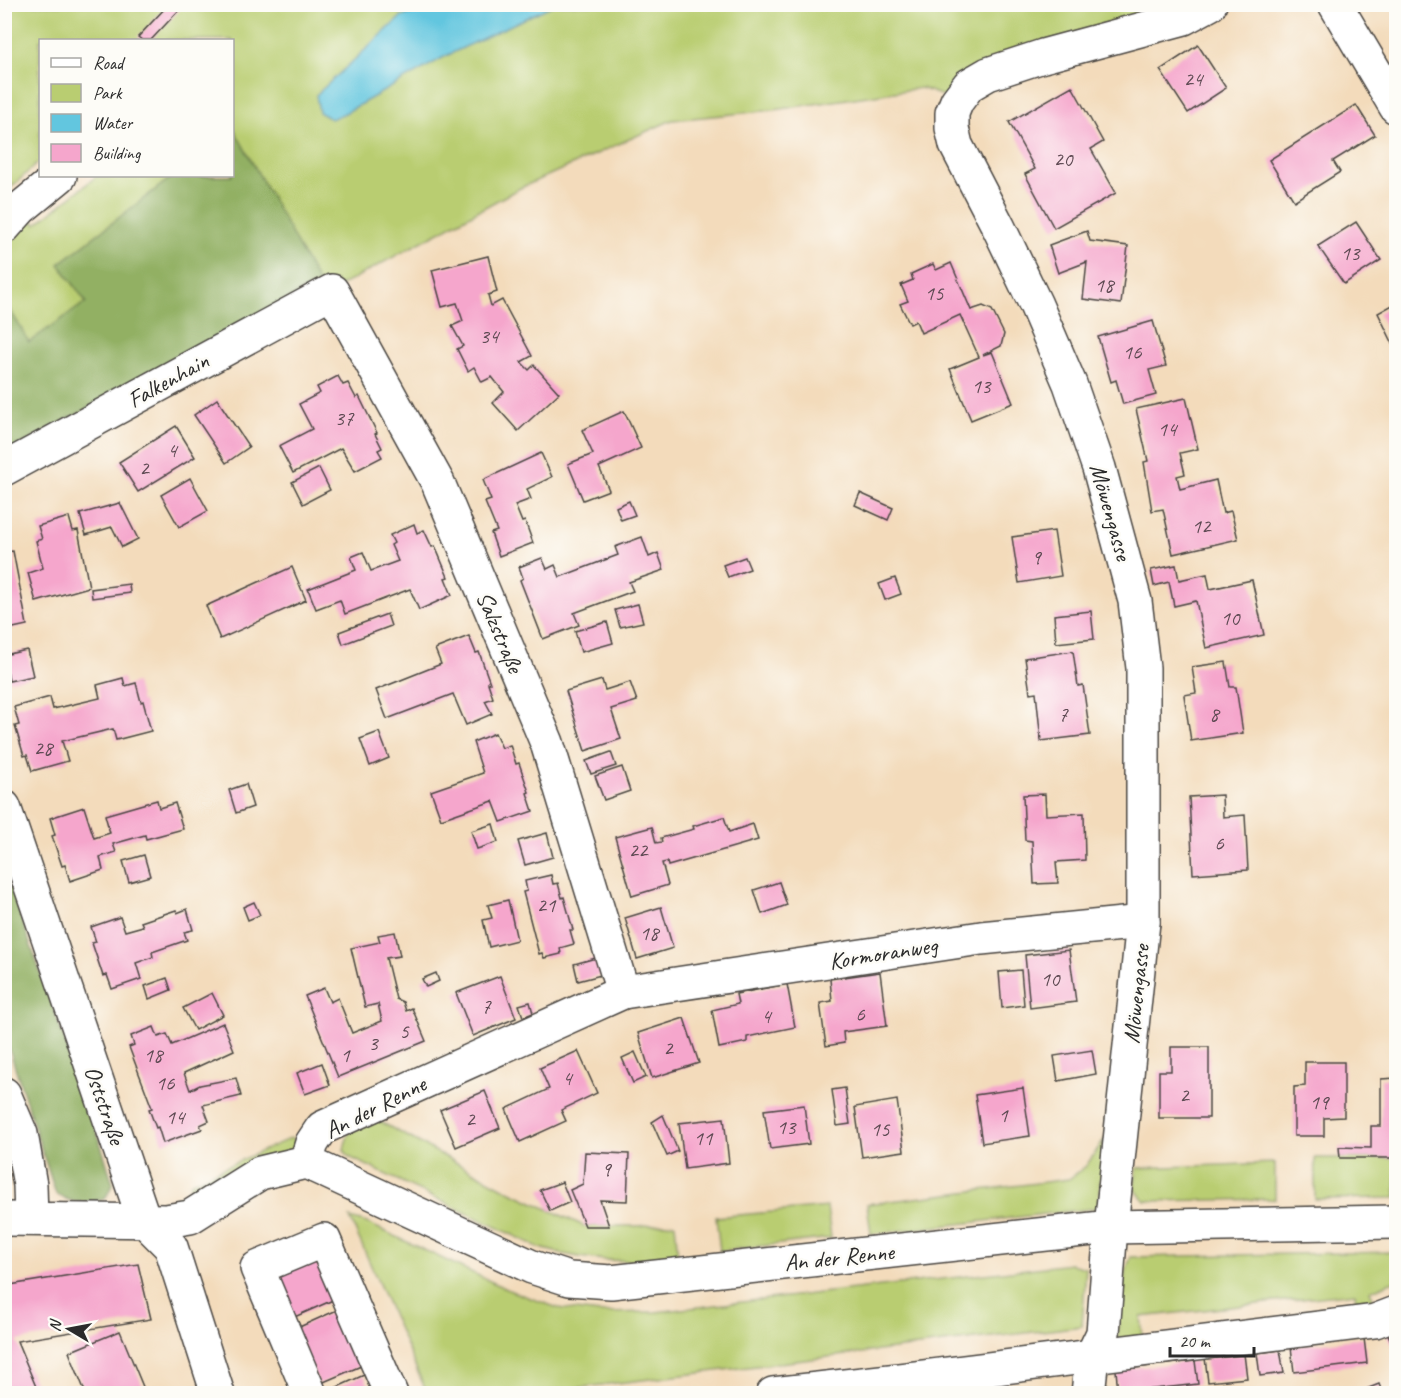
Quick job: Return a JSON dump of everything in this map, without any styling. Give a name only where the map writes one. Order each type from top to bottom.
[{"type":"street","name":"Möwengasse","points":[[1088,1394],[1092,1356],[1103,1333],[1111,1227],[1143,922],[1143,668],[1135,601],[1099,468],[1070,384],[1017,265],[956,145],[952,128],[952,113],[957,101],[969,85],[988,74],[1043,56],[1184,18],[1210,4]]},
{"type":"street","points":[[1335,4],[1396,107]]},
{"type":"street","points":[[4,227],[21,208],[59,177]]},
{"type":"street","name":"Falkenhain","points":[[4,469],[332,291]]},
{"type":"street","name":"Salzstraße","points":[[332,291],[438,483],[547,743],[623,992]]},
{"type":"street","name":"Oststraße","points":[[4,807],[144,1220],[171,1247],[218,1394]]},
{"type":"street","name":"Kormoranweg","points":[[623,992],[981,938],[1143,922]]},
{"type":"street","name":"An der Renne","points":[[306,1162],[312,1143],[322,1128],[623,992]]},
{"type":"street","points":[[4,1094],[21,1134],[30,1185],[18,1219]]},
{"type":"street","name":"An der Renne","points":[[18,1219],[166,1221],[190,1217],[260,1173],[306,1162],[532,1268],[569,1279],[611,1282],[1111,1227],[1396,1222]]},
{"type":"street","points":[[310,1394],[257,1268],[324,1240],[391,1394]]},
{"type":"street","points":[[773,1394],[909,1386],[1092,1356],[1375,1321],[1396,1313]]},
{"type":"green space","points":[[5,5],[1210,5],[957,101],[921,88],[774,110],[672,120],[518,189],[5,469]]},
{"type":"green space","points":[[234,129],[318,282],[5,453],[5,308],[8,306],[29,342],[86,302],[59,264],[172,177],[234,177]]},
{"type":"green space","points":[[4,870],[95,1126],[113,1184],[105,1199],[80,1202],[56,1194],[5,1036]]},
{"type":"green space","points":[[375,1119],[511,1192],[584,1226],[675,1223],[678,1257],[643,1261],[591,1259],[540,1248],[349,1157],[344,1150],[350,1132],[362,1123]]},
{"type":"green space","points":[[291,1138],[299,1146],[196,1203],[190,1192],[192,1182]]},
{"type":"green space","points":[[1104,1140],[1098,1208],[871,1234],[867,1204],[1069,1179],[1086,1166]]},
{"type":"green space","points":[[1315,1158],[1396,1158],[1396,1198],[1315,1199]]},
{"type":"green space","points":[[1275,1163],[1275,1199],[1145,1201],[1134,1188],[1137,1168]]},
{"type":"green space","points":[[827,1207],[831,1238],[720,1251],[716,1217]]},
{"type":"green space","points":[[350,1218],[367,1223],[511,1291],[558,1308],[600,1313],[656,1312],[1071,1264],[1086,1268],[1082,1326],[536,1393],[427,1393]]},
{"type":"green space","points":[[1396,1252],[1396,1280],[1370,1291],[1382,1319],[1359,1323],[1355,1293],[1141,1317],[1144,1349],[1118,1342],[1120,1298],[1131,1257]]},
{"type":"water","points":[[432,5],[553,5],[446,56],[345,113],[331,119],[319,112],[316,95],[401,17]]},
{"type":"building","points":[[168,5],[182,7],[152,39],[138,37]]},
{"type":"building","points":[[1198,45],[1226,88],[1188,113],[1160,70]]},
{"type":"building","points":[[1072,86],[1103,142],[1091,149],[1116,193],[1054,228],[1025,174],[1035,169],[1009,122]]},
{"type":"building","points":[[1356,105],[1375,135],[1333,161],[1340,172],[1294,201],[1269,160]]},
{"type":"building","points":[[1356,222],[1381,260],[1344,284],[1318,246]]},
{"type":"building","points":[[1087,231],[1090,241],[1128,246],[1121,304],[1083,299],[1087,262],[1058,273],[1049,245]]},
{"type":"building","points":[[488,256],[497,292],[488,295],[491,306],[502,300],[532,356],[521,362],[529,370],[534,365],[559,393],[518,431],[493,403],[504,392],[492,377],[482,382],[474,367],[468,371],[457,349],[463,346],[452,326],[463,321],[457,303],[442,307],[432,270]]},
{"type":"building","points":[[951,263],[971,310],[983,306],[992,310],[1004,334],[1001,346],[983,355],[992,352],[1013,403],[971,420],[950,369],[979,357],[960,315],[921,333],[916,321],[910,324],[900,304],[908,301],[901,285],[913,280],[911,274],[933,264],[936,270]]},
{"type":"building","points":[[1396,303],[1396,350],[1378,313]]},
{"type":"building","points":[[1153,321],[1166,366],[1149,370],[1156,395],[1123,404],[1116,380],[1111,382],[1098,337]]},
{"type":"building","points":[[338,376],[343,385],[348,383],[356,398],[359,396],[377,433],[375,434],[382,448],[378,450],[382,457],[355,471],[341,448],[293,473],[279,446],[312,429],[299,404],[320,393],[317,387]]},
{"type":"building","points":[[1186,398],[1198,449],[1180,453],[1185,474],[1177,476],[1180,489],[1216,480],[1223,513],[1231,511],[1238,539],[1173,554],[1163,509],[1152,511],[1144,462],[1148,461],[1136,409]]},
{"type":"building","points":[[217,399],[249,447],[226,463],[194,415]]},
{"type":"building","points":[[624,411],[641,448],[599,467],[609,490],[583,500],[568,464],[593,454],[582,430]]},
{"type":"building","points":[[176,426],[195,457],[138,492],[119,462]]},
{"type":"building","points":[[541,453],[552,477],[527,489],[531,499],[515,505],[522,522],[525,521],[533,543],[499,556],[491,533],[497,531],[485,502],[491,500],[483,480]]},
{"type":"building","points":[[319,468],[330,490],[303,504],[292,482]]},
{"type":"building","points":[[190,478],[208,511],[179,527],[161,495]]},
{"type":"building","points":[[860,493],[893,508],[888,520],[855,505]]},
{"type":"building","points":[[629,501],[635,515],[621,520],[616,507]]},
{"type":"building","points":[[120,503],[138,539],[122,547],[112,527],[86,535],[80,514]]},
{"type":"building","points":[[69,517],[73,531],[78,530],[89,587],[36,602],[28,573],[43,568],[36,541],[42,539],[38,526]]},
{"type":"building","points":[[414,524],[417,533],[424,530],[432,547],[435,546],[448,577],[445,578],[452,595],[419,610],[410,589],[345,614],[340,600],[316,609],[308,589],[356,570],[351,557],[363,552],[371,571],[398,561],[391,545],[394,543],[390,535]]},
{"type":"building","points":[[1054,531],[1061,576],[1019,583],[1012,537]]},
{"type":"building","points":[[642,537],[649,557],[658,553],[664,570],[629,582],[633,591],[574,613],[579,625],[543,639],[520,580],[523,578],[519,567],[542,558],[547,569],[555,565],[560,577],[618,555],[615,547]]},
{"type":"building","points":[[13,551],[27,625],[4,630],[4,552]]},
{"type":"building","points":[[745,557],[750,569],[728,577],[723,565]]},
{"type":"building","points":[[1176,565],[1179,580],[1207,574],[1210,589],[1252,580],[1264,635],[1206,648],[1196,601],[1174,606],[1169,582],[1154,586],[1151,570]]},
{"type":"building","points":[[292,567],[306,600],[220,639],[206,606]]},
{"type":"building","points":[[895,578],[901,594],[885,600],[879,584]]},
{"type":"building","points":[[129,584],[130,593],[92,598],[91,589]]},
{"type":"building","points":[[638,604],[643,622],[620,627],[615,610]]},
{"type":"building","points":[[1091,611],[1094,639],[1056,643],[1054,615]]},
{"type":"building","points":[[387,614],[391,626],[343,644],[339,632]]},
{"type":"building","points":[[607,622],[613,643],[581,652],[575,631]]},
{"type":"building","points":[[469,636],[476,653],[479,652],[490,683],[488,683],[493,698],[485,701],[492,714],[466,725],[453,694],[387,719],[376,690],[441,664],[435,649]]},
{"type":"building","points":[[27,650],[33,676],[9,681],[4,655]]},
{"type":"building","points":[[1073,651],[1078,686],[1083,685],[1090,735],[1041,741],[1036,692],[1030,693],[1025,658]]},
{"type":"building","points":[[1226,662],[1230,687],[1236,687],[1243,733],[1191,741],[1184,695],[1196,693],[1192,667]]},
{"type":"building","points":[[123,678],[125,686],[136,683],[151,731],[116,740],[113,729],[62,741],[68,761],[32,771],[27,755],[24,756],[15,726],[19,725],[14,707],[50,697],[53,709],[100,698],[97,685]]},
{"type":"building","points":[[602,680],[605,690],[630,682],[637,701],[611,709],[621,739],[585,751],[566,691]]},
{"type":"building","points":[[379,732],[389,758],[370,766],[360,739]]},
{"type":"building","points":[[495,733],[502,748],[510,745],[516,764],[519,763],[533,811],[501,822],[493,801],[441,819],[431,791],[483,773],[473,742]]},
{"type":"building","points":[[611,752],[616,766],[591,774],[586,761]]},
{"type":"building","points":[[622,767],[630,791],[604,800],[595,776]]},
{"type":"building","points":[[246,784],[253,807],[236,813],[229,790]]},
{"type":"building","points":[[1045,794],[1046,815],[1084,813],[1085,860],[1056,862],[1058,883],[1034,884],[1032,841],[1025,840],[1023,795]]},
{"type":"building","points":[[1222,795],[1223,817],[1245,815],[1248,870],[1193,874],[1189,797]]},
{"type":"building","points":[[157,800],[159,808],[175,803],[183,829],[146,839],[145,835],[113,844],[116,852],[100,857],[103,870],[70,881],[65,865],[62,866],[52,836],[55,835],[50,818],[84,807],[94,838],[110,833],[105,815]]},
{"type":"building","points":[[724,817],[729,832],[753,824],[758,840],[668,866],[667,862],[662,863],[668,885],[632,896],[615,837],[652,827],[656,843],[662,842],[661,838],[694,829],[693,826]]},
{"type":"building","points":[[493,824],[498,842],[477,849],[471,831]]},
{"type":"building","points":[[547,833],[553,857],[525,865],[518,841]]},
{"type":"building","points":[[144,855],[150,876],[129,882],[123,861]]},
{"type":"building","points":[[551,875],[553,884],[558,883],[562,898],[564,897],[573,930],[570,930],[574,944],[560,948],[561,954],[544,958],[542,953],[539,954],[523,892],[527,891],[525,881]]},
{"type":"building","points":[[779,882],[787,905],[762,914],[754,890]]},
{"type":"building","points":[[508,900],[517,940],[489,947],[483,920],[492,918],[488,905]]},
{"type":"building","points":[[254,902],[260,915],[248,920],[243,907]]},
{"type":"building","points":[[661,907],[673,948],[637,959],[625,918]]},
{"type":"building","points":[[187,909],[193,930],[184,932],[187,940],[152,952],[153,957],[136,963],[141,979],[112,989],[107,975],[103,976],[92,943],[96,942],[91,927],[120,917],[125,931],[143,926],[141,922],[176,910],[177,913]]},
{"type":"building","points":[[395,932],[400,956],[386,958],[396,999],[403,1002],[406,1011],[412,1008],[426,1041],[338,1077],[305,996],[324,988],[330,1002],[338,998],[352,1033],[382,1021],[378,1004],[365,1007],[351,948],[380,942],[378,935]]},
{"type":"building","points":[[1069,950],[1076,1002],[1030,1008],[1025,955]]},
{"type":"building","points":[[596,958],[601,975],[578,981],[574,964]]},
{"type":"building","points":[[1021,970],[1024,1005],[1002,1008],[999,972]]},
{"type":"building","points":[[880,972],[887,1026],[843,1032],[844,1043],[826,1046],[820,1003],[832,1001],[830,979]]},
{"type":"building","points":[[436,973],[439,981],[426,987],[422,979]]},
{"type":"building","points":[[500,976],[516,1018],[473,1036],[456,993]]},
{"type":"building","points":[[167,978],[171,990],[149,999],[145,986]]},
{"type":"building","points":[[787,984],[795,1027],[747,1037],[747,1042],[719,1048],[712,1010],[738,1004],[736,994]]},
{"type":"building","points":[[212,993],[223,1015],[195,1030],[183,1008]]},
{"type":"building","points":[[530,1002],[533,1013],[523,1017],[519,1005]]},
{"type":"building","points":[[684,1018],[699,1063],[652,1078],[638,1033]]},
{"type":"building","points":[[223,1023],[234,1050],[184,1073],[190,1090],[200,1085],[236,1078],[241,1096],[203,1105],[209,1121],[200,1125],[202,1129],[163,1143],[149,1109],[152,1108],[129,1047],[134,1045],[131,1036],[154,1027],[158,1037],[167,1034],[172,1045]]},
{"type":"building","points":[[1171,1047],[1209,1047],[1209,1118],[1159,1118],[1159,1071],[1171,1071]]},
{"type":"building","points":[[1092,1050],[1096,1074],[1058,1081],[1054,1056]]},
{"type":"building","points":[[578,1051],[597,1093],[561,1110],[566,1121],[520,1142],[506,1109],[549,1089],[540,1068]]},
{"type":"building","points":[[635,1052],[646,1077],[633,1083],[622,1058]]},
{"type":"building","points":[[1305,1062],[1344,1062],[1344,1117],[1324,1118],[1324,1136],[1294,1136],[1294,1087],[1305,1086]]},
{"type":"building","points":[[322,1063],[330,1085],[305,1094],[297,1073]]},
{"type":"building","points":[[1396,1078],[1396,1158],[1340,1158],[1339,1147],[1371,1148],[1371,1126],[1381,1126],[1381,1079]]},
{"type":"building","points":[[845,1088],[850,1124],[837,1126],[832,1090]]},
{"type":"building","points":[[1023,1088],[1030,1136],[982,1143],[975,1095]]},
{"type":"building","points":[[485,1091],[500,1128],[456,1147],[440,1110]]},
{"type":"building","points":[[897,1100],[904,1151],[862,1157],[855,1107]]},
{"type":"building","points":[[804,1105],[809,1144],[770,1149],[764,1110]]},
{"type":"building","points":[[663,1115],[678,1151],[667,1156],[652,1122]]},
{"type":"building","points":[[724,1118],[729,1163],[685,1169],[679,1123]]},
{"type":"building","points":[[585,1152],[629,1154],[627,1201],[600,1200],[609,1226],[585,1226],[570,1190],[583,1184]]},
{"type":"building","points":[[562,1182],[570,1202],[550,1211],[540,1190]]},
{"type":"building","points":[[314,1257],[333,1300],[290,1319],[272,1276]]},
{"type":"building","points":[[138,1264],[151,1319],[17,1341],[39,1394],[4,1394],[4,1286]]},
{"type":"building","points":[[337,1310],[361,1366],[319,1384],[295,1329]]},
{"type":"building","points":[[1396,1328],[1396,1353],[1387,1332]]},
{"type":"building","points":[[120,1331],[146,1394],[86,1394],[69,1352]]},
{"type":"building","points":[[1364,1338],[1367,1363],[1294,1372],[1291,1347]]},
{"type":"building","points":[[1280,1350],[1284,1373],[1260,1376],[1257,1353]]},
{"type":"building","points":[[1244,1354],[1247,1378],[1208,1382],[1205,1358]]},
{"type":"building","points":[[1195,1361],[1198,1384],[1118,1393],[1116,1370]]},
{"type":"building","points":[[364,1375],[373,1394],[322,1394]]},
{"type":"building","points":[[1379,1384],[1383,1394],[1356,1394],[1356,1393]]}]
